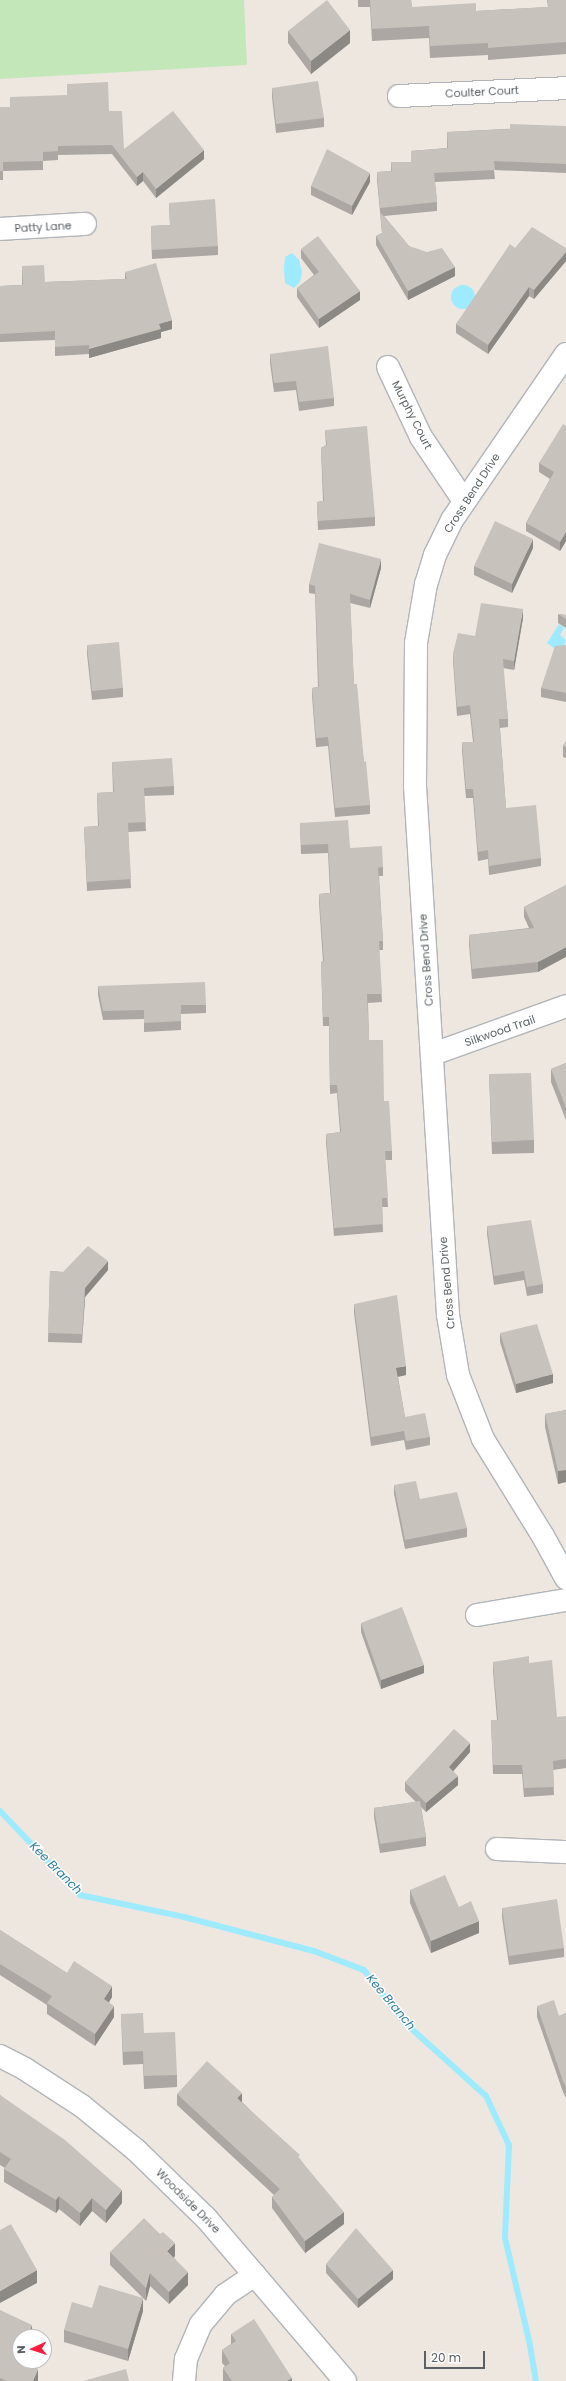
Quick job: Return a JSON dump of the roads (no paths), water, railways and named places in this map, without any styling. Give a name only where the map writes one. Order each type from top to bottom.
[{"type":"street","name":"Coulter Court","points":[[399,96],[566,88]]},
{"type":"street","name":"Patty Lane","points":[[0,229],[85,224]]},
{"type":"street","name":"Cross Bend Drive","points":[[566,354],[464,501],[435,555],[426,584],[416,643],[415,786],[448,1314],[458,1375],[483,1439],[566,1578]]},
{"type":"street","name":"Murphy Court","points":[[388,367],[421,437],[464,501]]},
{"type":"street","name":"Silkwood Trail","points":[[432,1054],[566,1006]]},
{"type":"street","points":[[477,1615],[566,1600]]},
{"type":"street","points":[[497,1849],[566,1852]]},
{"type":"street","name":"Woodside Drive","points":[[0,2056],[26,2069],[82,2106],[136,2150],[206,2218],[345,2381]]},
{"type":"street","points":[[184,2381],[186,2359],[201,2324],[225,2295],[255,2274]]},
{"type":"water","points":[[292,253],[299,260],[302,272],[300,282],[294,288],[285,283],[284,269],[285,257]]},
{"type":"water","points":[[463,285],[468,286],[474,292],[474,302],[468,308],[463,309],[458,308],[452,302],[451,297],[452,292],[458,286]]},
{"type":"water","points":[[559,624],[564,628],[560,635],[566,640],[562,654],[547,643]]},
{"type":"waterway","name":"Kee Branch","points":[[0,1811],[80,1895],[184,1917],[314,1951],[364,1970],[404,2022],[486,2096],[509,2145],[505,2238],[529,2340],[536,2381]]}]
